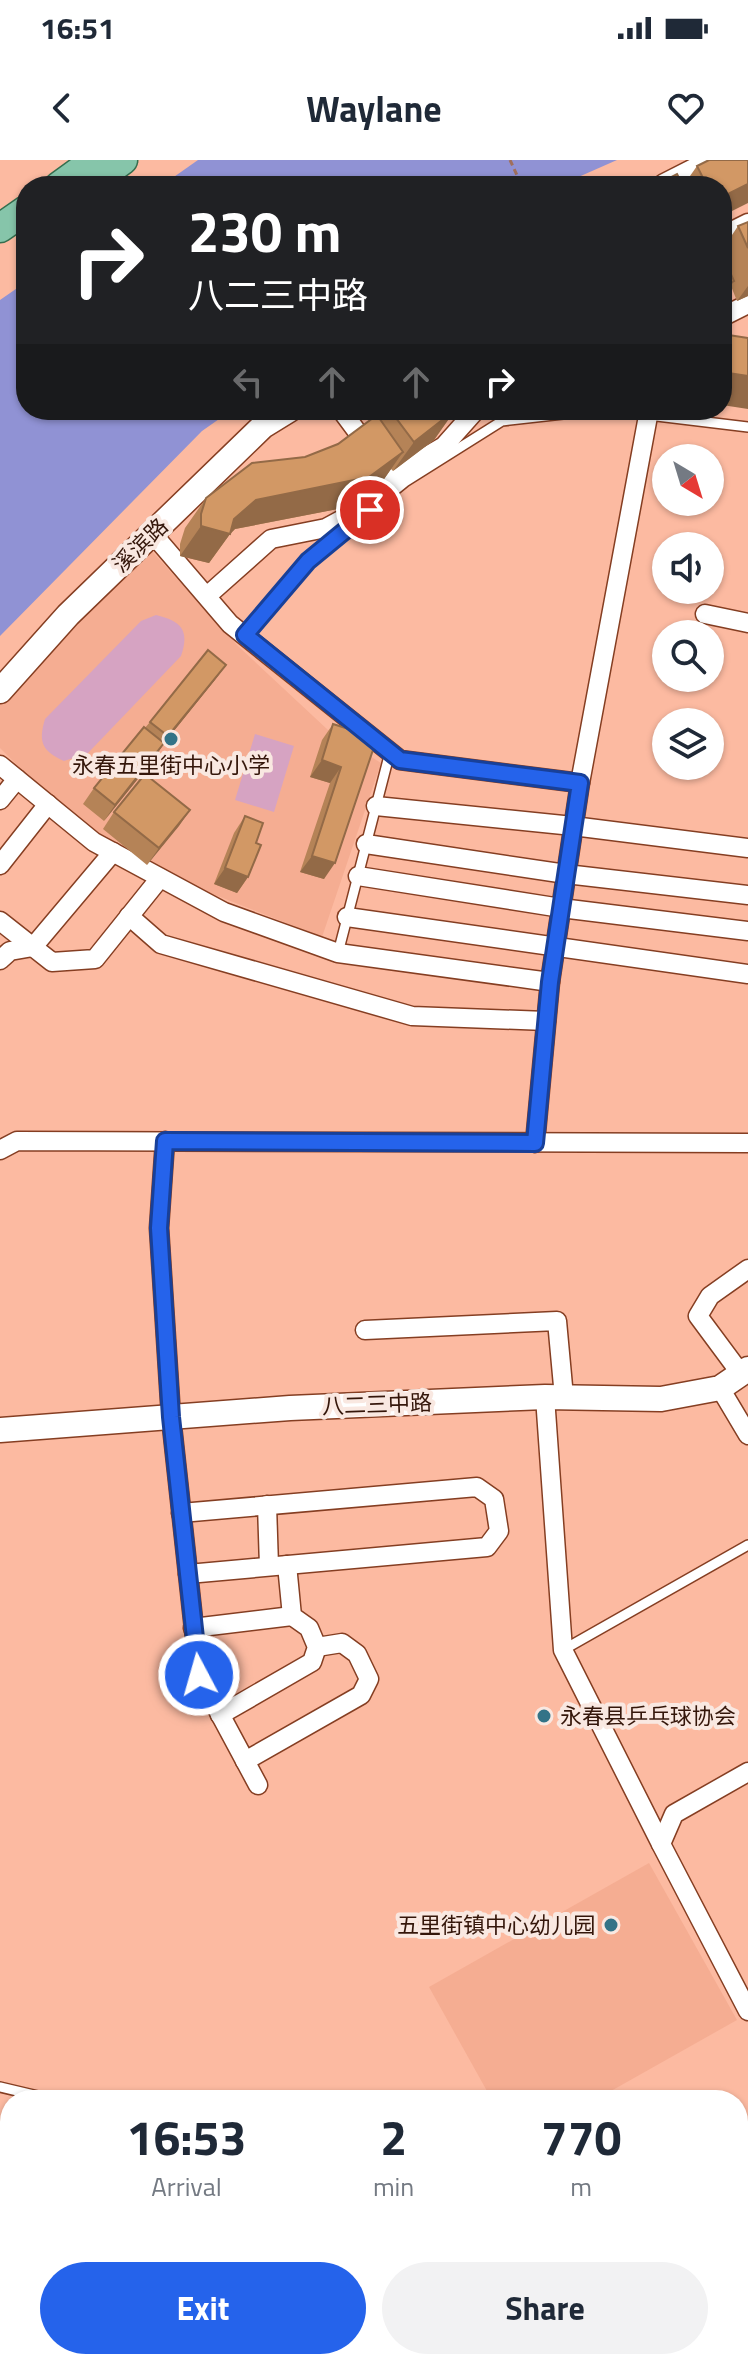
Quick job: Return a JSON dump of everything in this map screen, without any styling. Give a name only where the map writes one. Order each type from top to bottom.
[{"type":"main road","points":[[73,176],[95,160]]},
{"type":"main road","points":[[101,176],[123,160]]},
{"type":"main road","points":[[685,176],[716,160]]},
{"type":"main road","name":"溪滨路","points":[[0,691],[68,615],[273,420]]},
{"type":"main road","name":"八二三中路","points":[[0,1430],[290,1408],[555,1397],[661,1399],[720,1388],[744,1371]]},
{"type":"street","points":[[348,420],[391,477]]},
{"type":"street","points":[[207,596],[271,539],[326,528],[350,515],[391,477],[444,446],[467,420]]},
{"type":"street","points":[[535,1143],[550,982],[573,826],[647,420]]},
{"type":"street","points":[[152,533],[230,624],[400,760],[580,783]]},
{"type":"street","points":[[705,614],[748,623]]},
{"type":"street","points":[[0,765],[94,842],[224,912],[338,953],[550,982]]},
{"type":"street","points":[[0,800],[17,779]]},
{"type":"street","points":[[0,865],[48,804]]},
{"type":"street","points":[[376,806],[748,848]]},
{"type":"street","points":[[366,844],[566,874],[748,895]]},
{"type":"street","points":[[0,960],[10,951],[33,947],[113,852]]},
{"type":"street","points":[[358,876],[561,908],[748,931]]},
{"type":"street","points":[[0,921],[52,962],[95,959],[160,878]]},
{"type":"street","points":[[129,916],[161,944],[412,1016],[546,1021]]},
{"type":"street","points":[[347,917],[748,974]]},
{"type":"street","points":[[0,1150],[17,1141],[748,1143]]},
{"type":"street","points":[[165,1141],[159,1228],[171,1417],[199,1675],[258,1785]]},
{"type":"street","points":[[744,1371],[698,1316],[710,1296],[748,1269]]},
{"type":"street","points":[[365,1330],[557,1321],[555,1397],[563,1650],[748,2011]]},
{"type":"street","points":[[720,1388],[748,1435]]},
{"type":"street","points":[[181,1513],[477,1487],[494,1499],[499,1531],[487,1547],[188,1574]]},
{"type":"street","points":[[220,1715],[312,1662],[317,1647],[309,1628],[292,1616],[278,1566],[267,1505]]},
{"type":"street","points":[[193,1628],[292,1616]]},
{"type":"street","points":[[245,1761],[361,1695],[369,1679],[357,1654],[342,1643],[317,1647]]},
{"type":"street","points":[[661,1844],[674,1814],[748,1772]]},
{"type":"lane","points":[[245,635],[308,561],[405,482],[502,421],[511,420]]},
{"type":"lane","points":[[684,420],[748,427]]},
{"type":"lane","points":[[338,953],[390,752]]},
{"type":"lane","points":[[563,1650],[748,1545]]},
{"type":"shaded area","name":"永春五里街中心小学","points":[[150,549],[238,646],[328,730],[381,763],[322,937],[154,871],[70,818],[0,748],[0,705]]},
{"type":"shaded area","points":[[156,615],[172,620],[181,628],[184,647],[181,656],[88,753],[64,761],[51,753],[42,740],[45,719],[141,621]]},
{"type":"shaded area","points":[[255,734],[294,746],[274,812],[235,800]]},
{"type":"shaded area","name":"五里街镇中心幼儿园","points":[[649,1863],[737,2020],[613,2090],[486,2090],[429,1987]]},
{"type":"water","points":[[198,160],[617,160],[581,176],[175,176]]},
{"type":"water","points":[[16,289],[16,420],[218,420],[202,431],[0,636],[0,300]]},
{"type":"building","points":[[709,160],[748,160],[748,184],[732,192],[732,176],[702,176],[697,166]]},
{"type":"building","points":[[748,222],[748,248],[738,226]]},
{"type":"building","points":[[732,336],[748,338],[748,376],[732,374]]},
{"type":"building","points":[[370,420],[381,420],[403,452],[369,477],[256,500],[234,519],[230,534],[201,526],[206,498],[252,463],[305,457],[338,444]]},
{"type":"building","points":[[398,420],[442,420],[414,442]]},
{"type":"building","points":[[208,650],[226,665],[168,736],[150,722]]},
{"type":"building","points":[[333,724],[377,738],[335,863],[312,856],[341,767],[322,760]]},
{"type":"building","points":[[144,727],[164,743],[115,805],[94,788]]},
{"type":"building","points":[[145,774],[190,810],[159,848],[114,812]]},
{"type":"building","points":[[245,816],[263,823],[256,843],[261,845],[248,877],[225,868]]},
{"type":"place","name":"永春五里街中心小学","points":[[171,739]]},
{"type":"place","name":"永春县乒乓球协会","points":[[544,1716]]},
{"type":"place","name":"五里街镇中心幼儿园","points":[[611,1925]]},
{"type":"route","points":[[199,1675],[171,1417],[159,1228],[165,1141],[535,1143],[550,982],[580,783],[400,760],[245,635],[308,561],[370,510]]}]
